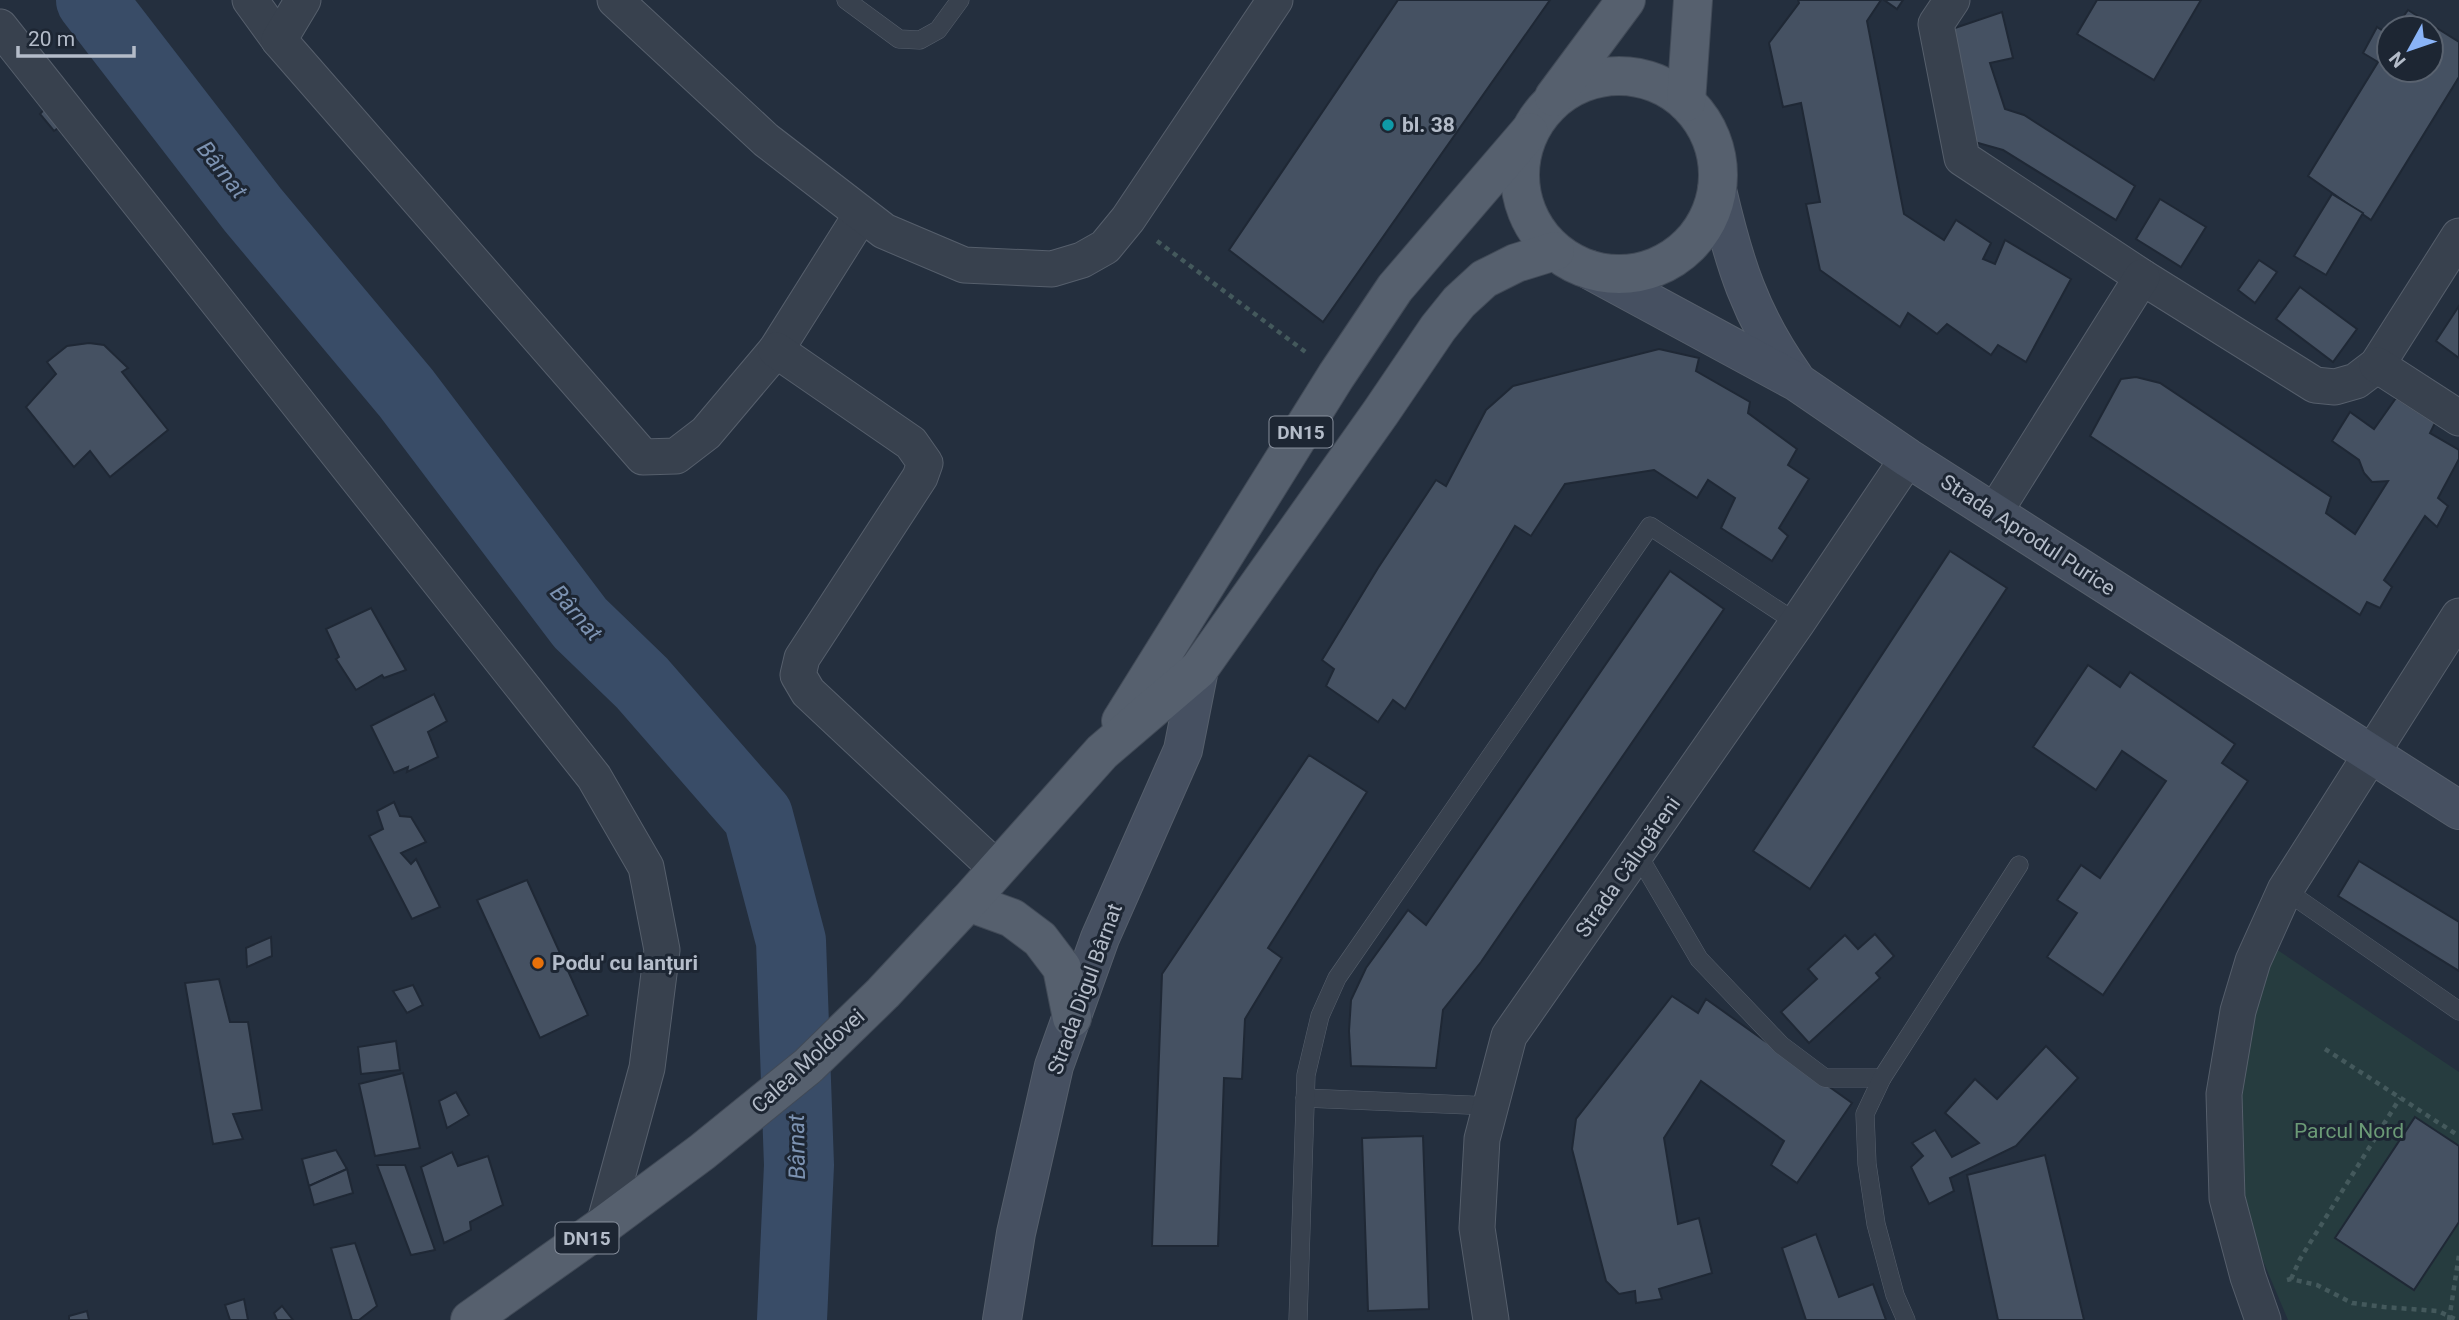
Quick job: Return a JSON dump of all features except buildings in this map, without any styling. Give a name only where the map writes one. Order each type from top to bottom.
[{"type":"main road","name":"DN15","points":[[1102,752],[1336,376],[1395,288],[1538,120],[1626,0]]},
{"type":"main road","points":[[1686,102],[1693,0]]},
{"type":"main road","name":"DN15","points":[[1631,76],[1661,85],[1686,102],[1706,127],[1717,158],[1717,190],[1707,222],[1686,249],[1657,267],[1624,274],[1590,270],[1555,251],[1534,226],[1522,196],[1521,163],[1538,120],[1570,88],[1600,78],[1631,76]]},
{"type":"main road","name":"DN15","points":[[1102,752],[1199,669],[1452,311],[1484,279],[1516,263],[1555,251]]},
{"type":"main road","points":[[1199,669],[1207,623],[1269,536],[1271,481]]},
{"type":"main road","name":"Calea Moldovei","points":[[470,1320],[604,1226],[702,1152],[808,1066],[883,993],[1102,752]]},
{"type":"main road","points":[[968,902],[1012,918],[1040,939],[1062,968],[1072,1018]]},
{"type":"street","points":[[250,0],[279,40],[643,457],[676,456],[706,433],[776,350],[861,215]]},
{"type":"street","points":[[279,40],[303,0]]},
{"type":"street","points":[[615,0],[765,140],[884,231],[964,265],[1052,269],[1082,260],[1105,247],[1128,219],[1275,0]]},
{"type":"street","points":[[1952,0],[1936,24],[1962,158],[2142,277],[2315,385],[2335,387],[2357,381],[2377,365],[2459,236]]},
{"type":"street","points":[[0,27],[594,777],[646,867],[662,950],[647,1068],[604,1226]]},
{"type":"street","points":[[1717,190],[1737,270],[1751,305],[1773,347],[1797,382]]},
{"type":"street","name":"Strada Aprodul Purice","points":[[1590,270],[1797,382],[1908,458],[2459,810]]},
{"type":"street","points":[[1994,513],[2142,277]]},
{"type":"street","points":[[776,350],[911,443],[925,463],[920,477],[802,658],[798,675],[808,692],[997,869]]},
{"type":"street","points":[[2377,365],[2459,418]]},
{"type":"street","name":"Strada Călugăreni","points":[[1492,1320],[1477,1228],[1482,1139],[1509,1036],[1797,623],[1908,458]]},
{"type":"street","points":[[2258,1306],[2227,1198],[2224,1094],[2245,986],[2253,961],[2285,890],[2459,616]]},
{"type":"street","name":"Strada Digul Bârnat","points":[[1002,1320],[1016,1233],[1054,1066],[1100,938],[1184,750],[1199,669]]},
{"type":"lane","points":[[846,0],[899,39],[920,40],[938,30],[960,0]]},
{"type":"lane","points":[[1298,1320],[1306,1075],[1320,1016],[1337,978],[1650,526],[1797,623]]},
{"type":"lane","points":[[1637,853],[1699,959],[1781,1045],[1825,1078],[1882,1078]]},
{"type":"lane","points":[[1906,1320],[1895,1295],[1875,1224],[1867,1164],[1865,1114],[1882,1078],[2019,865]]},
{"type":"lane","points":[[2285,890],[2459,1011]]},
{"type":"lane","points":[[1305,1098],[1491,1106]]},
{"type":"path","points":[[1128,219],[1336,376]]},
{"type":"path","points":[[2325,1049],[2459,1136]]},
{"type":"path","points":[[2258,1306],[2291,1279],[2300,1259],[2400,1098]]},
{"type":"path","points":[[2449,1318],[2459,1255]]},
{"type":"path","points":[[2291,1279],[2317,1285],[2352,1303],[2438,1311],[2457,1320]]},
{"type":"green space","name":"Parcul Nord","points":[[2276,949],[2459,1072],[2459,1320],[2288,1320],[2261,1256],[2240,1177],[2238,1074],[2261,989]]},
{"type":"waterway","name":"Bârnat","points":[[91,0],[253,210],[406,393],[580,623],[642,683],[758,816],[791,941],[799,1165],[792,1320]]},
{"type":"place","name":"bl. 38","points":[[1388,125]]},
{"type":"place","name":"Podu' cu lanțuri","points":[[538,963]]}]
